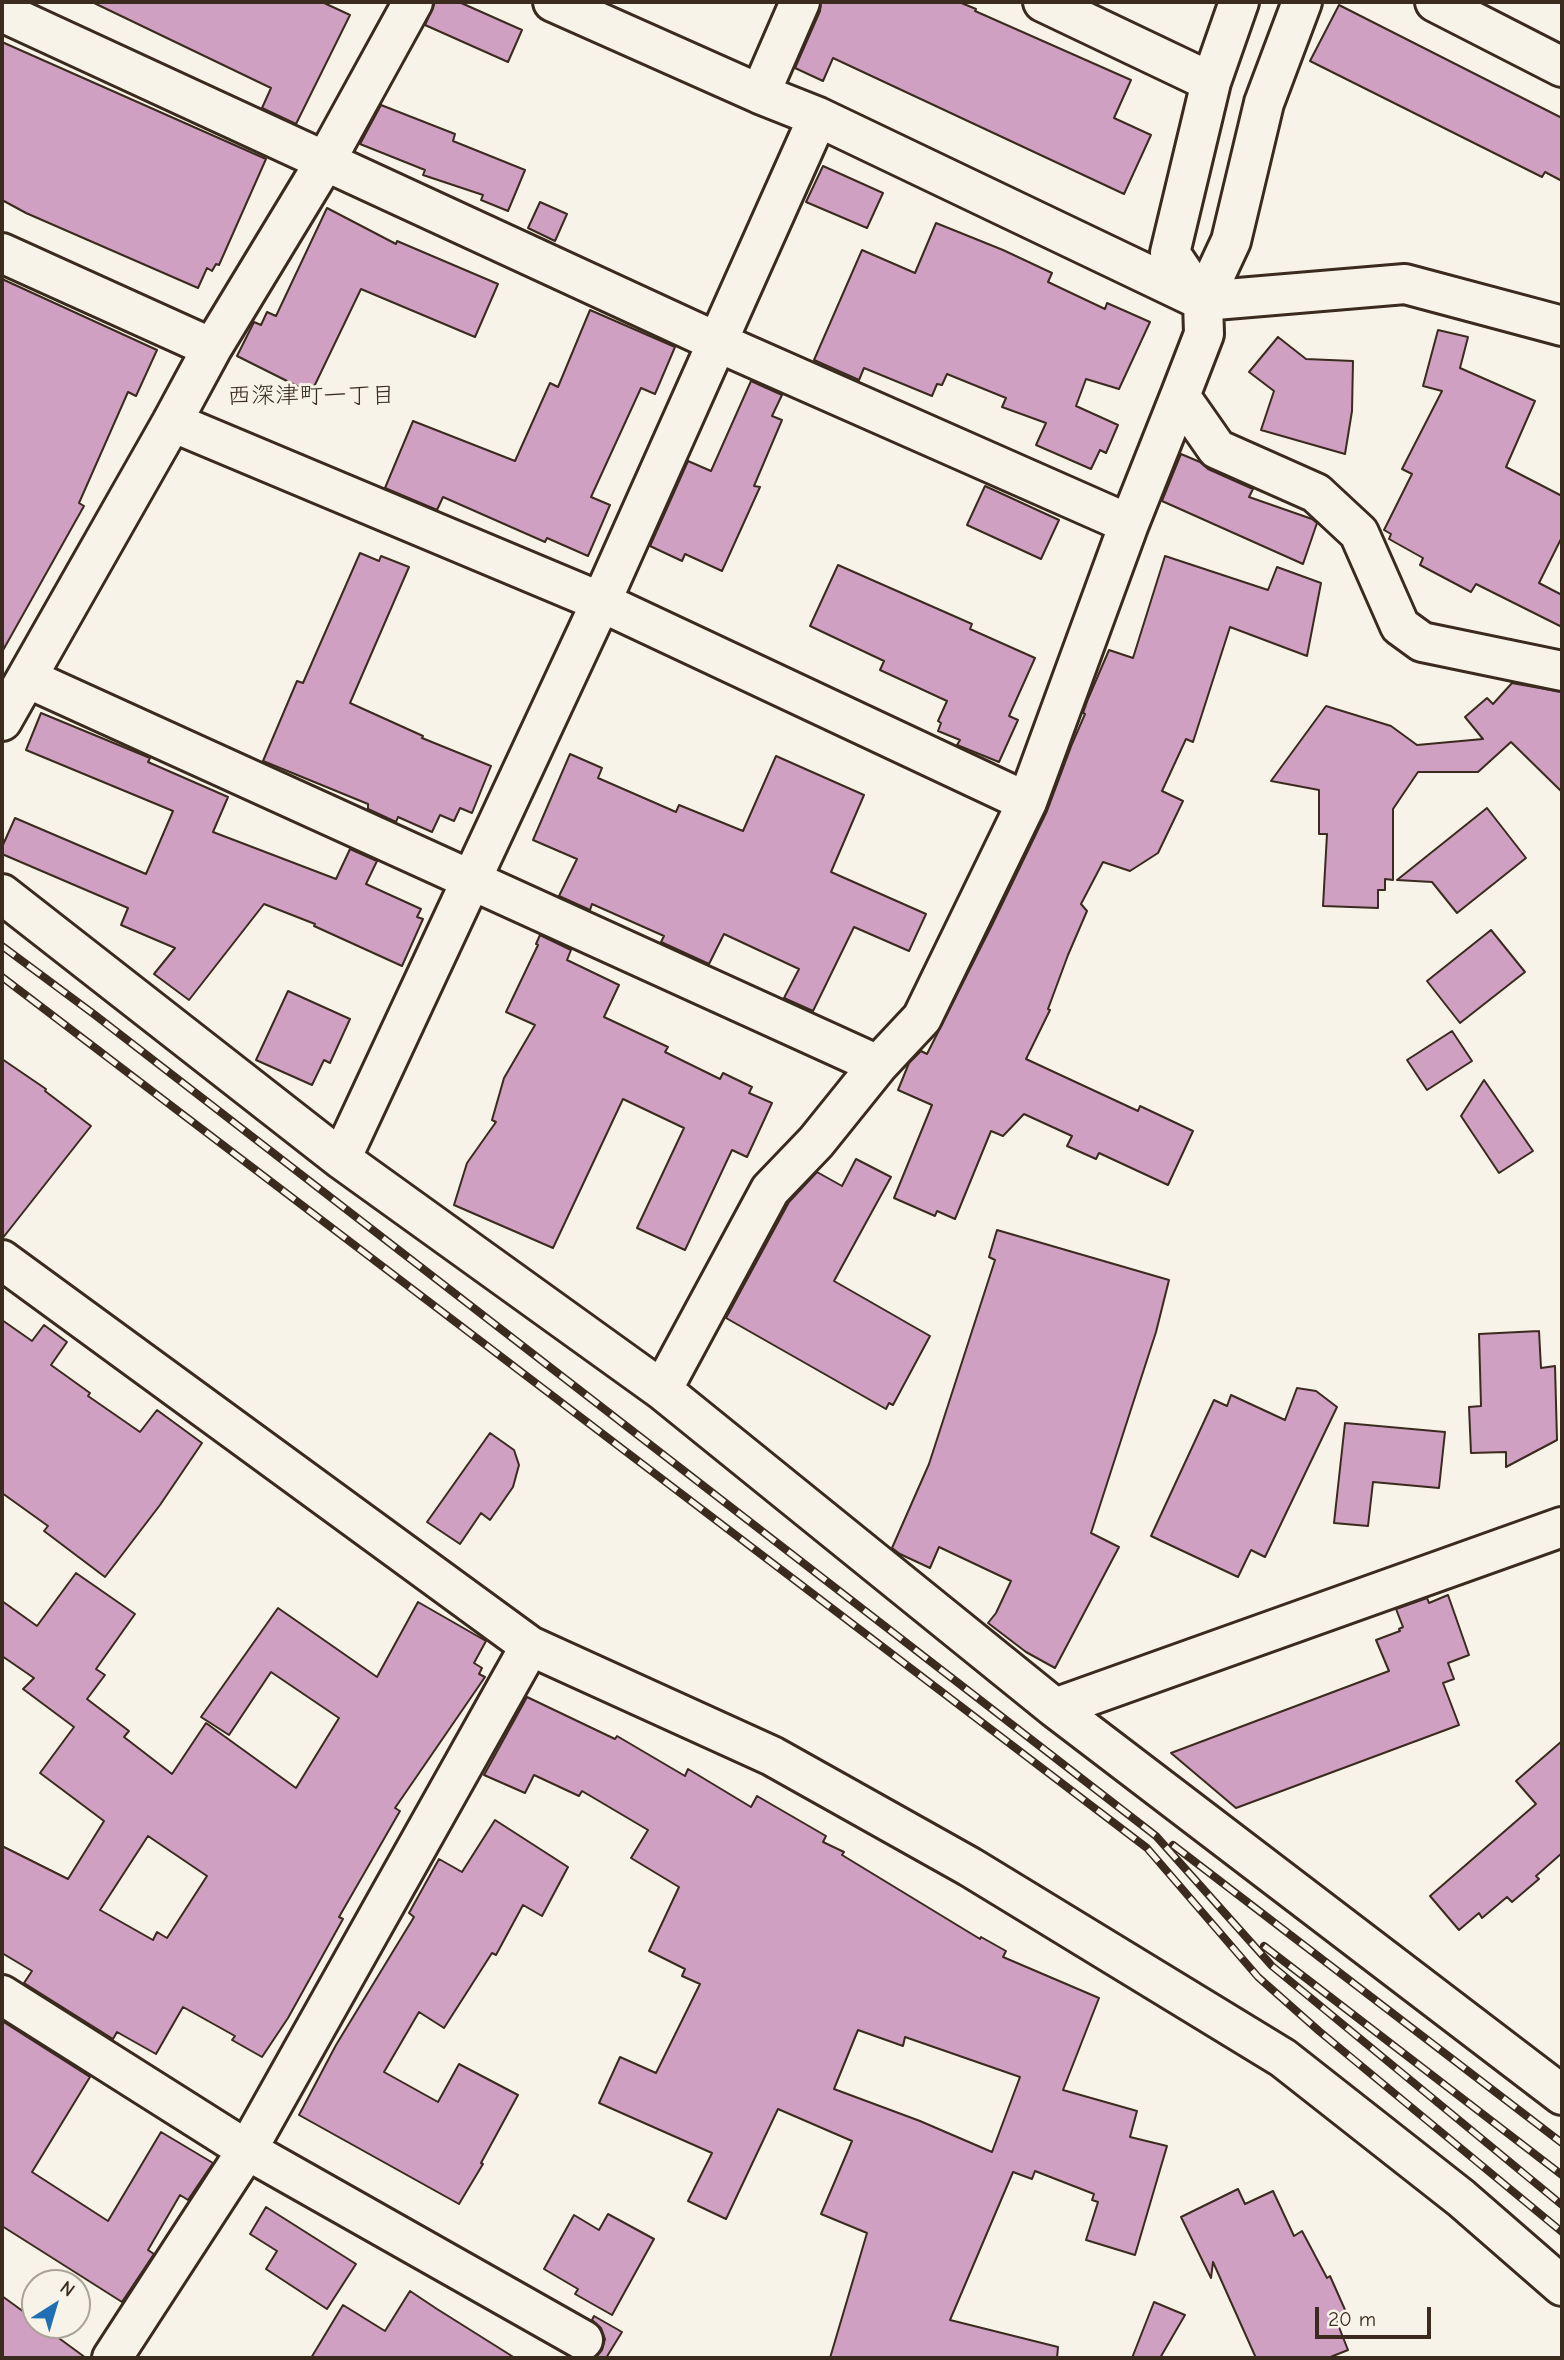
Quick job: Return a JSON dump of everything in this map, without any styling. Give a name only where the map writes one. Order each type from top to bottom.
[{"type":"street","points":[[2,721],[212,348],[326,160],[413,2]]},
{"type":"street","points":[[553,2],[818,117],[1203,301],[1405,284],[1562,326]]},
{"type":"street","points":[[760,94],[800,2]]},
{"type":"street","points":[[1043,2],[1211,82]]},
{"type":"street","points":[[1203,301],[1171,253],[1211,82],[1239,2]]},
{"type":"street","points":[[662,1390],[770,1190],[816,1142],[878,1065],[922,1018],[1027,802],[1129,524],[1205,334],[1203,301],[1230,241],[1264,103],[1302,2]]},
{"type":"street","points":[[1435,2],[1562,67]]},
{"type":"street","points":[[2,12],[717,342],[1129,524]]},
{"type":"street","points":[[341,1159],[601,602],[818,117]]},
{"type":"street","points":[[2,253],[212,348]]},
{"type":"street","points":[[1180,396],[1217,449],[1316,493],[1359,533],[1399,626],[1422,642],[1562,671]]},
{"type":"street","points":[[172,422],[601,602],[1027,802]]},
{"type":"street","points":[[27,678],[878,1065]]},
{"type":"street","points":[[2,894],[341,1159],[662,1390],[1055,1708],[1562,2095]]},
{"type":"street","points":[[2,1260],[530,1646],[772,1756],[970,1867],[1272,2051],[1461,2198],[1562,2286]]},
{"type":"street","points":[[1055,1708],[1562,1527]]},
{"type":"street","points":[[112,2358],[247,2150],[530,1646]]},
{"type":"street","points":[[2,1995],[247,2150],[583,2340]]},
{"type":"building","points":[[92,2],[322,2],[350,15],[296,124],[262,108],[271,88]]},
{"type":"building","points":[[435,2],[459,2],[522,30],[508,62],[425,25]]},
{"type":"building","points":[[821,2],[959,2],[1131,80],[1114,118],[1151,135],[1124,194],[833,58],[823,81],[795,68],[820,11]]},
{"type":"building","points":[[1339,5],[1562,118],[1562,181],[1545,172],[1542,177],[1310,61]]},
{"type":"building","points":[[2,42],[266,159],[219,265],[216,264],[212,271],[207,268],[198,288],[2,200]]},
{"type":"building","points":[[381,105],[455,134],[453,141],[525,170],[508,211],[481,200],[483,195],[423,175],[425,170],[360,144]]},
{"type":"building","points":[[823,166],[883,193],[867,228],[806,202]]},
{"type":"building","points":[[540,202],[567,214],[555,241],[528,228]]},
{"type":"building","points":[[327,208],[396,244],[397,241],[498,284],[475,337],[361,289],[311,393],[237,356],[254,322],[261,325],[267,312],[276,316]]},
{"type":"building","points":[[936,223],[1052,273],[1048,282],[1105,309],[1107,303],[1150,322],[1119,389],[1086,379],[1076,406],[1118,425],[1106,453],[1100,450],[1091,469],[1036,445],[1046,423],[1002,407],[1006,398],[947,374],[942,385],[937,384],[932,396],[864,368],[859,380],[814,360],[862,250],[915,273]]},
{"type":"building","points":[[2,279],[157,350],[136,396],[128,392],[79,503],[84,506],[2,652]]},
{"type":"building","points":[[590,310],[675,347],[655,394],[641,388],[591,497],[610,505],[588,556],[547,538],[545,542],[443,497],[437,510],[385,488],[413,421],[515,461],[550,383],[558,387]]},
{"type":"building","points":[[1438,330],[1468,337],[1460,368],[1535,401],[1506,467],[1562,496],[1562,537],[1539,583],[1562,595],[1562,627],[1476,584],[1471,592],[1420,565],[1423,558],[1389,539],[1391,534],[1384,530],[1412,474],[1402,469],[1442,391],[1423,386]]},
{"type":"building","points":[[1278,337],[1306,359],[1353,361],[1352,411],[1345,454],[1261,430],[1274,391],[1249,372]]},
{"type":"building","points":[[751,381],[782,395],[772,416],[782,420],[754,486],[760,487],[722,571],[685,554],[682,561],[650,546],[688,461],[711,471]]},
{"type":"building","points":[[1181,454],[1253,489],[1249,497],[1317,523],[1303,564],[1162,501]]},
{"type":"building","points":[[985,486],[1059,520],[1041,559],[967,525]]},
{"type":"building","points":[[360,553],[379,561],[381,556],[409,567],[350,703],[423,736],[422,738],[491,766],[472,813],[460,808],[454,821],[440,815],[432,832],[398,817],[396,822],[368,809],[368,804],[263,761],[297,681],[303,683]]},
{"type":"building","points":[[1165,556],[1268,590],[1277,567],[1321,583],[1307,656],[1230,627],[1193,742],[1186,739],[1162,791],[1183,801],[1158,853],[1130,871],[1103,862],[1081,904],[1087,911],[1068,955],[1048,1009],[1050,1010],[1026,1059],[1138,1111],[1140,1106],[1193,1131],[1168,1185],[1099,1153],[1096,1159],[1067,1146],[1072,1136],[1024,1114],[1003,1136],[991,1131],[955,1219],[937,1211],[935,1216],[894,1198],[932,1105],[898,1090],[909,1063],[921,1051],[927,1054],[1047,811],[1109,650],[1133,658]]},
{"type":"building","points":[[838,565],[972,624],[970,629],[1035,658],[1009,716],[1018,720],[999,762],[957,745],[960,740],[938,731],[941,723],[938,721],[947,701],[880,670],[884,661],[810,626]]},
{"type":"building","points":[[1512,683],[1562,692],[1562,792],[1511,742],[1478,772],[1418,772],[1393,809],[1393,880],[1385,879],[1385,890],[1378,890],[1378,908],[1323,906],[1327,834],[1319,834],[1319,790],[1271,781],[1326,706],[1391,726],[1417,745],[1483,739],[1465,717],[1487,698],[1493,704]]},
{"type":"building","points":[[41,713],[150,758],[148,762],[228,797],[213,832],[336,879],[350,849],[377,861],[366,884],[421,909],[417,917],[423,919],[402,966],[314,926],[315,924],[264,904],[189,1000],[154,974],[175,948],[121,925],[128,908],[2,854],[2,847],[15,818],[146,874],[173,811],[26,750]]},
{"type":"building","points":[[570,754],[602,768],[598,778],[676,812],[679,805],[743,831],[776,756],[864,795],[831,872],[926,914],[909,951],[854,927],[813,1011],[784,998],[799,969],[724,934],[709,964],[661,942],[664,936],[592,904],[590,910],[559,896],[577,859],[533,840]]},
{"type":"building","points":[[1487,808],[1526,858],[1457,913],[1432,882],[1397,880]]},
{"type":"building","points":[[1491,930],[1525,972],[1460,1023],[1427,981]]},
{"type":"building","points":[[540,935],[571,950],[567,960],[619,985],[604,1017],[668,1047],[665,1052],[720,1079],[723,1073],[752,1087],[749,1093],[772,1103],[747,1157],[732,1150],[685,1250],[637,1228],[684,1128],[623,1099],[553,1248],[454,1205],[467,1163],[496,1122],[492,1120],[504,1078],[535,1025],[506,1012],[538,945],[536,944]]},
{"type":"building","points":[[288,991],[350,1019],[330,1063],[324,1060],[312,1085],[256,1060]]},
{"type":"building","points":[[1452,1031],[1472,1061],[1427,1090],[1407,1060]]},
{"type":"building","points":[[2,1059],[46,1089],[45,1091],[91,1126],[2,1239]]},
{"type":"building","points":[[1484,1080],[1533,1151],[1499,1173],[1461,1116]]},
{"type":"building","points":[[856,1159],[891,1177],[834,1281],[930,1336],[893,1405],[889,1403],[886,1409],[726,1318],[789,1202],[817,1172],[842,1186]]},
{"type":"building","points":[[997,1230],[1169,1280],[1156,1332],[1091,1533],[1119,1547],[1055,1668],[1026,1652],[988,1623],[996,1613],[1011,1581],[939,1547],[930,1568],[892,1548],[929,1464],[995,1260],[989,1257]]},
{"type":"building","points":[[2,1320],[32,1341],[44,1325],[67,1342],[51,1365],[90,1393],[88,1396],[140,1432],[157,1410],[202,1443],[160,1505],[105,1577],[44,1531],[48,1526],[2,1493]]},
{"type":"building","points":[[1539,1331],[1541,1368],[1555,1366],[1557,1440],[1506,1467],[1506,1452],[1471,1453],[1469,1407],[1481,1406],[1479,1334]]},
{"type":"building","points":[[1297,1388],[1316,1391],[1337,1407],[1265,1557],[1251,1550],[1238,1577],[1151,1536],[1214,1400],[1227,1406],[1231,1395],[1285,1420]]},
{"type":"building","points":[[1345,1423],[1445,1432],[1439,1488],[1373,1482],[1368,1526],[1334,1523]]},
{"type":"building","points":[[490,1433],[514,1450],[519,1465],[513,1487],[490,1520],[481,1513],[460,1544],[427,1522]]},
{"type":"building","points":[[76,1573],[135,1614],[96,1669],[105,1675],[87,1699],[129,1731],[124,1737],[172,1774],[206,1723],[296,1788],[339,1718],[271,1672],[229,1735],[201,1717],[278,1608],[377,1677],[418,1602],[486,1641],[474,1663],[482,1668],[479,1674],[485,1677],[395,1808],[400,1811],[339,1917],[343,1919],[288,2018],[262,2057],[232,2040],[235,2036],[183,2007],[156,2054],[117,2032],[113,2039],[24,1983],[32,1971],[2,1953],[2,1846],[68,1879],[104,1821],[40,1773],[74,1727],[23,1689],[34,1678],[2,1656],[2,1601],[37,1626]],"holes":[[[148,1836],[207,1876],[167,1938],[157,1932],[153,1940],[100,1910]]]},
{"type":"building","points":[[1448,1595],[1469,1655],[1448,1663],[1454,1679],[1443,1683],[1459,1725],[1236,1808],[1171,1753],[1389,1671],[1376,1640],[1400,1631],[1403,1627],[1396,1609],[1427,1598],[1429,1603]]},
{"type":"building","points":[[527,1697],[615,1739],[617,1736],[685,1776],[688,1769],[751,1807],[757,1796],[826,1836],[823,1842],[844,1852],[842,1855],[980,1939],[981,1937],[1006,1951],[1003,1957],[1099,1998],[1063,2090],[1137,2111],[1130,2137],[1167,2146],[1135,2255],[1086,2240],[1098,2202],[1092,2200],[1094,2194],[1035,2171],[1032,2179],[1013,2172],[950,2320],[1058,2347],[1057,2358],[830,2358],[867,2233],[821,2214],[852,2141],[778,2109],[726,2219],[688,2201],[712,2153],[599,2103],[620,2057],[656,2073],[700,1984],[682,1976],[685,1969],[649,1951],[679,1887],[631,1858],[648,1830],[582,1791],[579,1796],[534,1775],[525,1793],[484,1775]],"holes":[[[858,2030],[903,2046],[905,2037],[1020,2077],[992,2152],[920,2121],[834,2089]]]},
{"type":"building","points":[[1562,1741],[1562,1853],[1536,1876],[1539,1879],[1512,1902],[1507,1897],[1482,1918],[1479,1913],[1459,1930],[1430,1896],[1536,1804],[1516,1781]]},
{"type":"building","points":[[495,1820],[568,1867],[542,1916],[523,1905],[496,1955],[492,1953],[444,2028],[419,2012],[384,2072],[438,2102],[459,2064],[518,2095],[459,2204],[299,2115],[336,2045],[414,1917],[409,1913],[439,1859],[462,1872]]},
{"type":"building","points":[[2,2021],[90,2077],[32,2172],[108,2221],[161,2132],[213,2163],[188,2200],[180,2195],[148,2250],[154,2254],[122,2302],[91,2282],[91,2269],[70,2269],[2,2226]]},
{"type":"building","points":[[1238,2189],[1245,2204],[1273,2191],[1294,2236],[1302,2231],[1327,2278],[1330,2276],[1346,2312],[1335,2317],[1348,2350],[1328,2358],[1256,2358],[1213,2262],[1211,2278],[1181,2217]]},
{"type":"building","points":[[266,2207],[356,2264],[327,2309],[266,2269],[277,2251],[250,2234]]},
{"type":"building","points":[[608,2214],[654,2239],[612,2315],[575,2294],[578,2289],[544,2269],[574,2215],[599,2230]]},
{"type":"building","points":[[410,2291],[515,2358],[311,2358],[343,2305],[385,2331]]},
{"type":"building","points":[[2,2296],[21,2310],[21,2339],[60,2339],[86,2358],[2,2358]]},
{"type":"building","points":[[1154,2302],[1185,2315],[1160,2358],[1132,2358]]},
{"type":"building","points":[[594,2316],[622,2332],[606,2358],[595,2358],[602,2350],[605,2339],[601,2328],[592,2320]]},
{"type":"railway","points":[[2,946],[95,1015],[1156,1836],[1272,1966],[1562,2205]]},
{"type":"railway","points":[[2,977],[1147,1848],[1258,1977],[1319,2031],[1562,2232]]},
{"type":"railway","points":[[1173,1845],[1562,2143]]},
{"type":"railway","points":[[1264,1946],[1562,2175]]},
{"type":"district","name":"西深津町一丁目","points":[[311,396]]}]
